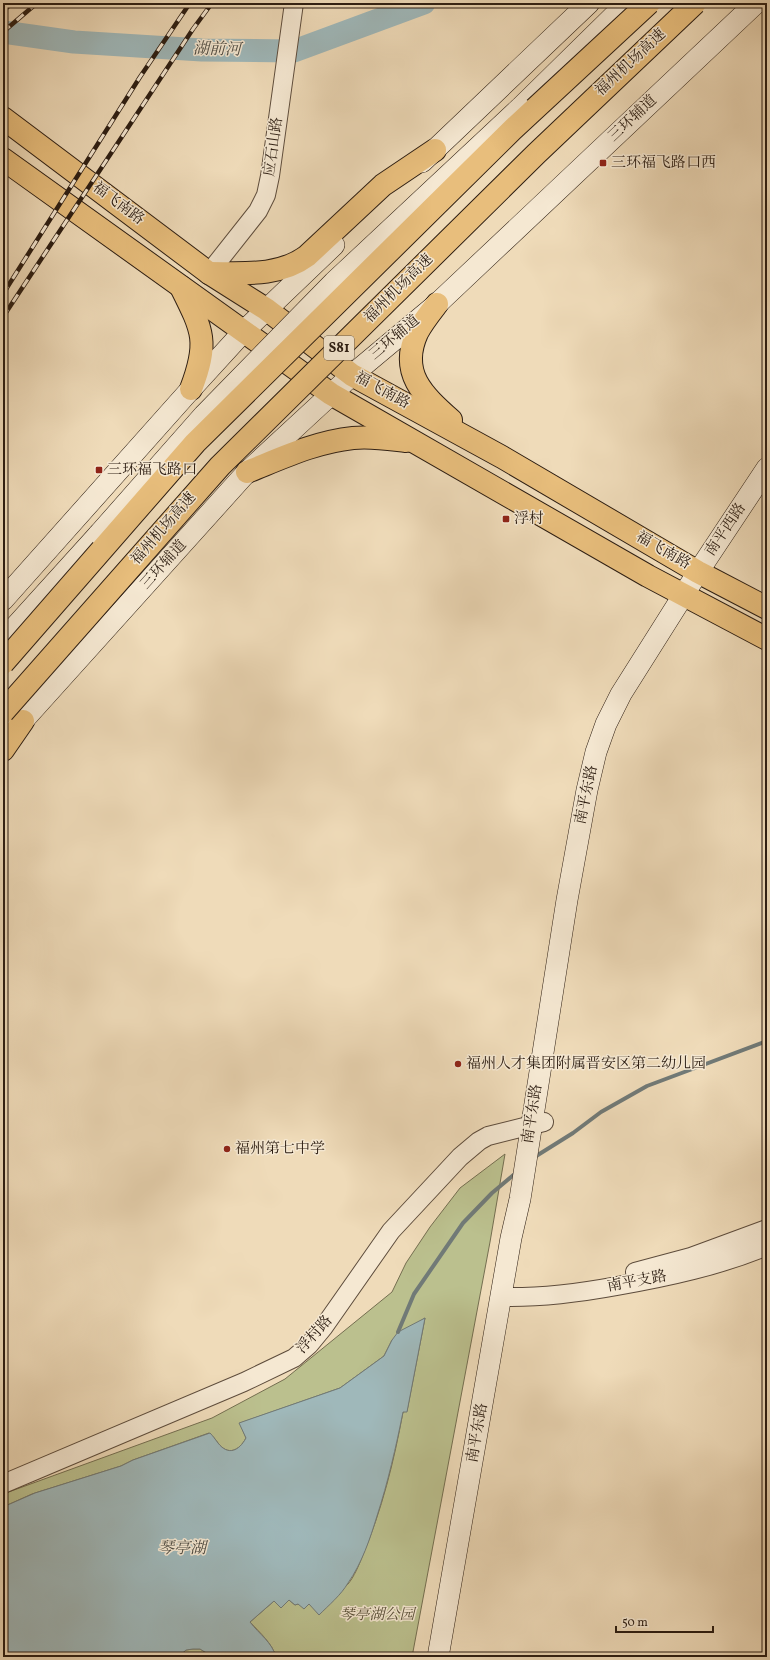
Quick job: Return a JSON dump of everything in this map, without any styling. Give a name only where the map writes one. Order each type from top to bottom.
[{"type":"main road","points":[[3,600],[244,331],[589,3]]},
{"type":"main road","points":[[3,640],[204,415],[334,282],[520,108],[627,3]]},
{"type":"main road","name":"福州机场高速","points":[[3,663],[195,443],[506,135],[649,3]]},
{"type":"main road","name":"福州机场高速","points":[[3,712],[220,466],[536,154],[695,3]]},
{"type":"main road","name":"三环辅道","points":[[3,744],[247,472],[352,374],[436,304],[756,3]]},
{"type":"main road","name":"福飞南路","points":[[3,118],[209,273],[266,310],[352,374],[502,457],[704,575],[767,608]]},
{"type":"main road","points":[[209,273],[266,272],[297,263],[307,256],[383,185],[435,150]]},
{"type":"main road","name":"福飞南路","points":[[3,159],[331,394],[690,599],[767,639]]},
{"type":"main road","points":[[181,286],[200,328],[202,343],[198,369],[191,389]]},
{"type":"main road","points":[[436,304],[418,332],[410,353],[414,377],[426,397],[451,420],[502,457]]},
{"type":"main road","points":[[247,472],[298,451],[325,443],[355,438],[378,438],[414,442]]},
{"type":"main road","name":"南平西路","points":[[704,575],[767,468]]},
{"type":"main road","name":"南平西路","points":[[704,575],[767,493]]},
{"type":"main road","name":"南平东路","points":[[451,1657],[510,1292],[511,1238],[525,1196],[537,1130],[567,900],[587,790],[596,752],[606,724],[621,694],[690,599],[704,575]]},
{"type":"main road","points":[[3,657],[78,576]]},
{"type":"main road","points":[[3,750],[23,720]]},
{"type":"main road","name":"南平东路","points":[[438,1657],[510,1292]]},
{"type":"street","name":"应石山路","points":[[209,273],[251,220],[266,195],[270,176],[294,3]]},
{"type":"street","name":"浮村路","points":[[3,1484],[244,1382],[294,1358],[309,1346],[323,1328],[391,1231],[460,1157],[479,1141],[488,1136],[537,1130]]},
{"type":"street","name":"南平支路","points":[[510,1292],[569,1284],[644,1270],[712,1250],[767,1229]]},
{"type":"street","name":"南平支路","points":[[510,1292],[569,1294],[666,1278],[737,1257],[767,1246]]},
{"type":"green space","name":"琴亭湖公园","points":[[505,1154],[490,1242],[412,1657],[276,1657],[269,1643],[250,1622],[274,1601],[289,1600],[295,1605],[310,1603],[346,1586],[352,1578],[358,1567],[376,1521],[387,1485],[403,1412],[407,1411],[425,1318],[392,1340],[384,1356],[340,1388],[240,1423],[246,1438],[237,1449],[229,1451],[226,1450],[209,1433],[133,1460],[121,1466],[32,1494],[3,1507],[3,1494],[212,1418],[285,1379],[392,1292],[406,1263],[430,1227],[460,1188]]},
{"type":"green space","points":[[200,1649],[213,1657],[178,1657],[186,1650]]},
{"type":"water","name":"琴亭湖","points":[[425,1318],[407,1412],[403,1412],[385,1490],[365,1551],[345,1587],[335,1600],[319,1615],[309,1604],[304,1609],[298,1604],[295,1605],[289,1600],[281,1608],[274,1601],[250,1622],[272,1647],[276,1657],[213,1657],[200,1649],[193,1649],[186,1650],[178,1657],[3,1657],[3,1507],[35,1493],[121,1466],[133,1460],[210,1433],[226,1450],[229,1451],[237,1449],[246,1438],[239,1423],[340,1388],[384,1356],[398,1332]]},
{"type":"waterway","name":"湖前河","points":[[3,32],[74,42],[202,50],[294,51],[424,3]]},
{"type":"waterway","points":[[533,1158],[573,1133],[601,1112],[647,1086],[767,1041]]},
{"type":"waterway","points":[[398,1332],[414,1294],[463,1223],[492,1193],[517,1172]]},
{"type":"railway","points":[[3,11],[12,3]]},
{"type":"railway","points":[[3,32],[37,3]]},
{"type":"railway","points":[[3,294],[140,77],[190,3]]},
{"type":"railway","points":[[3,317],[193,29],[212,3]]},
{"type":"place","name":"三环福飞路口西","points":[[603,163]]},
{"type":"place","name":"三环福飞路口","points":[[99,470]]},
{"type":"place","name":"浮村","points":[[506,519]]},
{"type":"place","name":"福州人才集团附属晋安区第二幼儿园","points":[[458,1064]]},
{"type":"place","name":"福州第七中学","points":[[227,1149]]}]
